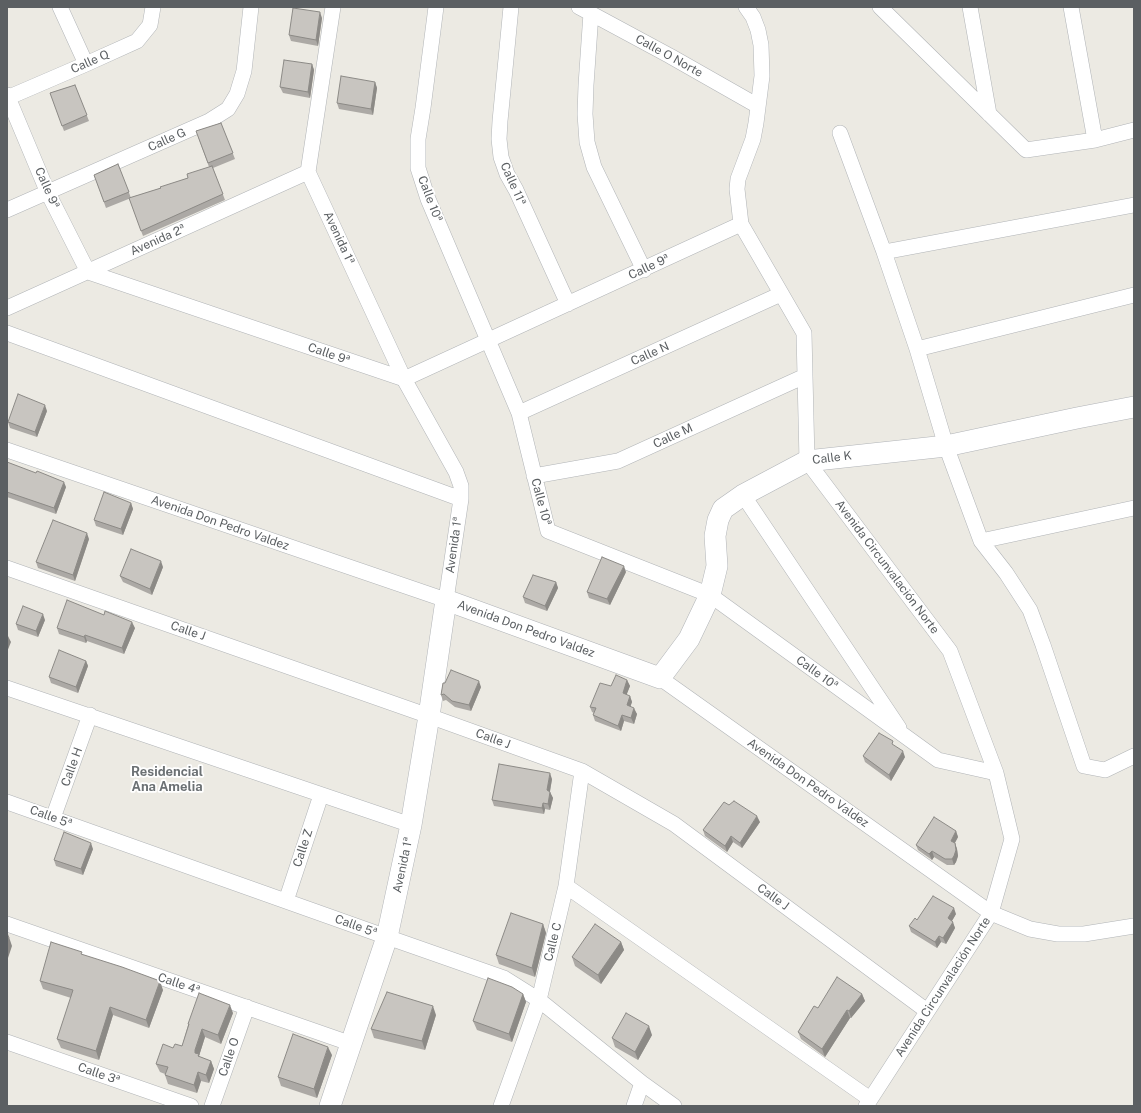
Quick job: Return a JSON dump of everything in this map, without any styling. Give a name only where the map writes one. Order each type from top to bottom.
[{"type":"street","points":[[60,7],[86,64]]},
{"type":"street","name":"Calle Q","points":[[7,97],[137,41],[150,25],[153,7]]},
{"type":"street","name":"Calle G","points":[[7,210],[209,121],[228,109],[237,94],[244,71],[251,7]]},
{"type":"street","points":[[308,172],[333,7]]},
{"type":"street","name":"Calle 10ª","points":[[436,7],[418,139],[418,168],[428,199],[519,413],[548,531],[710,595],[938,760],[996,773]]},
{"type":"street","name":"Calle 11ª","points":[[512,7],[500,121],[499,139],[501,157],[507,174],[516,190],[568,304]]},
{"type":"street","points":[[746,7],[753,17],[758,30],[761,45],[762,76],[753,140],[738,179],[737,189],[741,224],[804,333],[807,461]]},
{"type":"street","points":[[970,7],[989,114]]},
{"type":"street","points":[[1071,7],[1095,140]]},
{"type":"street","points":[[585,10],[585,114],[587,142],[594,167],[644,270]]},
{"type":"street","name":"Calle O Norte","points":[[585,10],[758,106]]},
{"type":"street","points":[[885,10],[1026,150],[1095,140],[1134,130]]},
{"type":"street","name":"Calle 9ª","points":[[7,97],[48,193],[88,272],[404,379],[644,270],[741,224]]},
{"type":"street","points":[[840,133],[884,252],[917,349],[946,446],[981,541],[1006,573],[1030,610],[1084,766],[1105,770],[1134,756]]},
{"type":"street","name":"Avenida 2ª","points":[[7,308],[308,172]]},
{"type":"street","name":"Avenida 1ª","points":[[308,172],[404,379],[456,472],[461,486],[461,499],[429,716],[411,825],[387,938],[330,1106]]},
{"type":"street","points":[[884,252],[1134,205]]},
{"type":"street","name":"Calle N","points":[[519,413],[782,294]]},
{"type":"street","points":[[917,349],[1134,295]]},
{"type":"street","points":[[7,333],[461,499]]},
{"type":"street","name":"Calle M","points":[[534,476],[618,461],[805,376]]},
{"type":"street","name":"Calle K","points":[[660,678],[689,639],[710,595],[717,566],[715,536],[718,520],[723,510],[743,495],[807,461],[946,446],[1134,407]]},
{"type":"street","name":"Avenida Don Pedro Valdez","points":[[7,450],[446,600],[660,678],[991,913],[1030,929],[1058,934],[1084,934],[1134,926]]},
{"type":"street","name":"Avenida Circunvalación Norte","points":[[807,461],[950,651],[996,773],[1012,839],[991,913],[868,1103]]},
{"type":"street","points":[[743,495],[905,736]]},
{"type":"street","points":[[981,541],[1134,508]]},
{"type":"street","name":"Calle J","points":[[7,568],[582,771],[674,824],[928,1011]]},
{"type":"street","points":[[7,688],[411,825]]},
{"type":"street","name":"Calle H","points":[[53,818],[90,715]]},
{"type":"street","name":"Calle C","points":[[501,1106],[539,1000],[566,886],[582,771]]},
{"type":"street","name":"Calle Z","points":[[286,901],[321,795]]},
{"type":"street","name":"Calle 5ª","points":[[7,802],[387,938],[494,974],[514,983],[539,1000],[674,1106]]},
{"type":"street","points":[[566,886],[868,1103]]},
{"type":"street","name":"Calle 4ª","points":[[7,924],[352,1044]]},
{"type":"street","name":"Calle O","points":[[212,1106],[247,1007]]},
{"type":"street","name":"Calle 3ª","points":[[7,1042],[191,1106]]},
{"type":"street","points":[[634,1106],[642,1082]]},
{"type":"building","points":[[293,8],[320,12],[316,40],[289,35]]},
{"type":"building","points":[[284,60],[312,64],[308,92],[280,87]]},
{"type":"building","points":[[341,76],[375,82],[371,109],[337,103]]},
{"type":"building","points":[[75,85],[87,115],[62,126],[50,93]]},
{"type":"building","points":[[221,123],[233,153],[208,163],[196,131]]},
{"type":"building","points":[[118,164],[129,192],[104,202],[94,175]]},
{"type":"building","points":[[212,166],[223,194],[141,231],[129,198],[188,178],[187,174]]},
{"type":"building","points":[[18,394],[45,405],[35,432],[8,422]]},
{"type":"building","points":[[7,462],[36,473],[37,471],[64,482],[54,508],[7,492]]},
{"type":"building","points":[[104,492],[131,503],[121,529],[94,520]]},
{"type":"building","points":[[53,520],[87,533],[73,575],[36,562]]},
{"type":"building","points":[[131,549],[161,561],[150,589],[120,576]]},
{"type":"building","points":[[602,557],[624,566],[607,599],[587,592]]},
{"type":"building","points":[[533,575],[556,582],[545,606],[523,597]]},
{"type":"building","points":[[67,600],[104,615],[105,611],[132,622],[122,648],[85,635],[84,637],[57,628]]},
{"type":"building","points":[[23,606],[43,614],[36,631],[16,624]]},
{"type":"building","points":[[59,650],[86,661],[76,687],[49,677]]},
{"type":"building","points":[[451,670],[479,681],[469,705],[452,701],[444,694],[441,695],[443,683],[445,683]]},
{"type":"building","points":[[616,675],[627,680],[623,693],[630,696],[627,705],[634,708],[631,718],[622,715],[618,726],[593,715],[596,708],[590,707],[600,683],[611,686]]},
{"type":"building","points":[[879,733],[893,741],[892,744],[903,751],[889,775],[863,756]]},
{"type":"building","points":[[499,764],[550,773],[547,790],[550,792],[548,804],[543,803],[542,808],[492,800]]},
{"type":"building","points":[[734,801],[757,816],[740,843],[731,836],[725,846],[703,830],[724,802],[729,805]]},
{"type":"building","points":[[934,817],[956,831],[951,841],[955,843],[956,850],[952,859],[945,859],[932,851],[929,854],[916,845]]},
{"type":"building","points":[[64,832],[91,843],[81,869],[54,860]]},
{"type":"building","points":[[933,896],[954,908],[948,918],[953,922],[943,938],[939,936],[935,942],[909,926],[915,918],[917,920]]},
{"type":"building","points":[[511,913],[543,924],[532,968],[496,955]]},
{"type":"building","points":[[595,924],[621,942],[598,975],[572,957]]},
{"type":"building","points":[[51,942],[160,981],[146,1020],[110,1007],[96,1051],[57,1039],[73,990],[40,981]]},
{"type":"building","points":[[837,977],[862,994],[849,1011],[847,1010],[822,1049],[798,1032],[814,1006],[818,1008]]},
{"type":"building","points":[[488,978],[512,987],[523,994],[509,1034],[473,1021]]},
{"type":"building","points":[[387,992],[433,1006],[422,1041],[371,1029]]},
{"type":"building","points":[[199,993],[230,1005],[218,1035],[202,1029],[195,1053],[199,1054],[198,1056],[211,1061],[206,1075],[198,1072],[194,1085],[165,1075],[168,1067],[156,1064],[163,1044],[173,1048],[175,1044],[182,1046]]},
{"type":"building","points":[[626,1013],[649,1026],[635,1052],[612,1038]]},
{"type":"building","points":[[293,1034],[328,1047],[314,1089],[278,1077]]},
{"type":"district","name":"Residencial Ana Amelia","points":[[167,780]]}]
